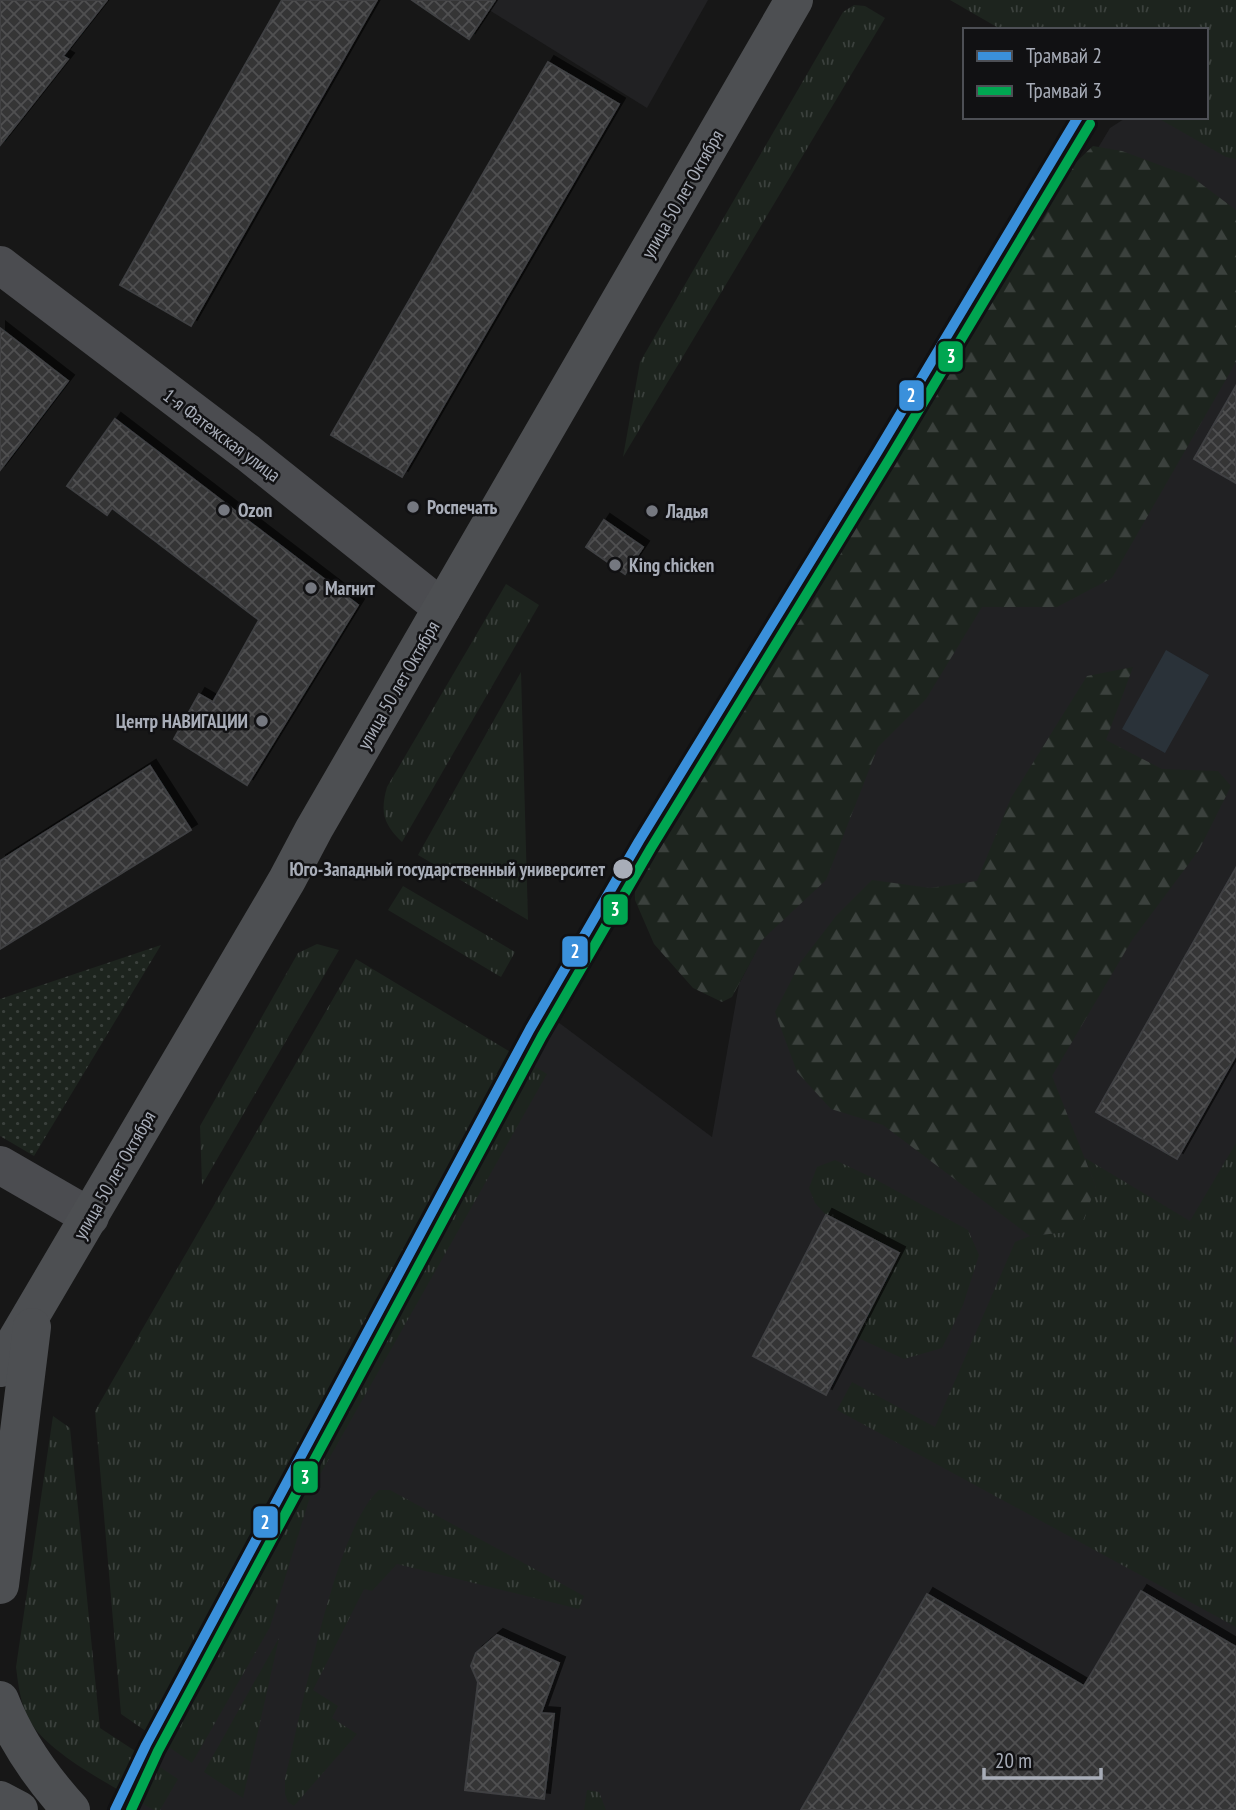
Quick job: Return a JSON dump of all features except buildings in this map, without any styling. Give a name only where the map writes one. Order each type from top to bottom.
[{"type":"main road","name":"улица 50 лет Октября","points":[[0,1368],[287,880],[794,0]]},
{"type":"main road","points":[[0,1585],[33,1313]]},
{"type":"main road","points":[[0,1700],[22,1747],[49,1786],[71,1810]]},
{"type":"main road","points":[[0,1800],[19,1810]]},
{"type":"street","name":"1-я Фатежская улица","points":[[0,265],[248,453],[442,608]]},
{"type":"street","points":[[0,1165],[90,1217]]},
{"type":"shaded area","points":[[473,0],[708,0],[647,108]]},
{"type":"shaded area","points":[[1236,5],[1236,1810],[117,1810],[558,1022],[712,1137],[739,984],[756,951],[669,860],[1110,128],[1124,119],[1208,119],[1208,110]]},
{"type":"shaded area","points":[[1166,650],[1209,675],[1165,753],[1122,729]]},
{"type":"green space","points":[[950,0],[1236,0],[1236,159],[1226,157],[1160,119],[1208,119],[1208,28],[999,28]]},
{"type":"green space","points":[[854,5],[865,6],[885,18],[623,457],[640,362],[843,12]]},
{"type":"green space","points":[[1093,146],[1122,151],[1192,177],[1236,210],[1236,362],[1112,578],[1057,607],[982,607],[926,699],[878,747],[826,880],[763,939],[732,997],[722,1002],[693,988],[654,944],[635,900],[634,863],[1056,181]]},
{"type":"green space","points":[[506,584],[539,605],[402,842],[385,817],[387,787]]},
{"type":"green space","points":[[1133,667],[1106,740],[1162,769],[1218,771],[1231,786],[1199,850],[1132,940],[1052,1076],[1096,1187],[1079,1231],[1030,1236],[883,1125],[831,1109],[797,1072],[775,1012],[800,963],[836,916],[872,880],[930,888],[977,881],[1011,798],[1087,676]]},
{"type":"green space","points":[[521,672],[528,920],[418,855]]},
{"type":"green space","points":[[403,886],[515,952],[501,977],[388,910]]},
{"type":"green space","points":[[317,944],[339,950],[202,1185],[200,1126],[298,953]]},
{"type":"green space","points":[[161,945],[34,1156],[0,1136],[0,999]]},
{"type":"green space","points":[[356,959],[547,1074],[313,1487],[270,1627],[192,1763],[121,1714],[95,1411]]},
{"type":"green space","points":[[1236,1143],[1236,1325],[1233,1342],[1236,1347],[1236,1627],[837,1410],[852,1382],[935,1427],[1015,1242],[1030,1236],[1079,1230],[1096,1187],[1085,1158],[1190,1221]]},
{"type":"green space","points":[[835,1160],[968,1230],[979,1255],[963,1305],[942,1348],[904,1359],[856,1337],[899,1253],[826,1215],[815,1203],[809,1188],[817,1167]]},
{"type":"green space","points":[[53,1416],[70,1428],[100,1728],[178,1779],[160,1810],[154,1810],[64,1755],[35,1728],[22,1703],[16,1667]]},
{"type":"green space","points":[[379,1490],[390,1490],[584,1596],[579,1609],[397,1564],[372,1591],[364,1589],[313,1690],[338,1706],[332,1718],[357,1734],[294,1806],[288,1802],[285,1794],[285,1779],[322,1625],[348,1542],[363,1511]]},
{"type":"green space","points":[[279,1638],[243,1798],[204,1772]]},
{"type":"green space","points":[[587,1790],[599,1792],[606,1810],[584,1810]]},
{"type":"tram line","name":"2","points":[[115,1810],[146,1745],[530,1029],[639,841],[878,451],[1077,119]]},
{"type":"tram line","name":"3","points":[[131,1810],[158,1751],[542,1036],[651,848],[890,458],[1090,124]]},
{"type":"place","name":"Роспечать","points":[[413,507]]},
{"type":"place","name":"Ozon","points":[[224,510]]},
{"type":"place","name":"Ладья","points":[[652,511]]},
{"type":"place","name":"King chicken","points":[[615,565]]},
{"type":"place","name":"Магнит","points":[[311,588]]},
{"type":"place","name":"Центр НАВИГАЦИИ","points":[[262,721]]},
{"type":"place","name":"Юго-Западный государственный университет","points":[[623,869]]}]
